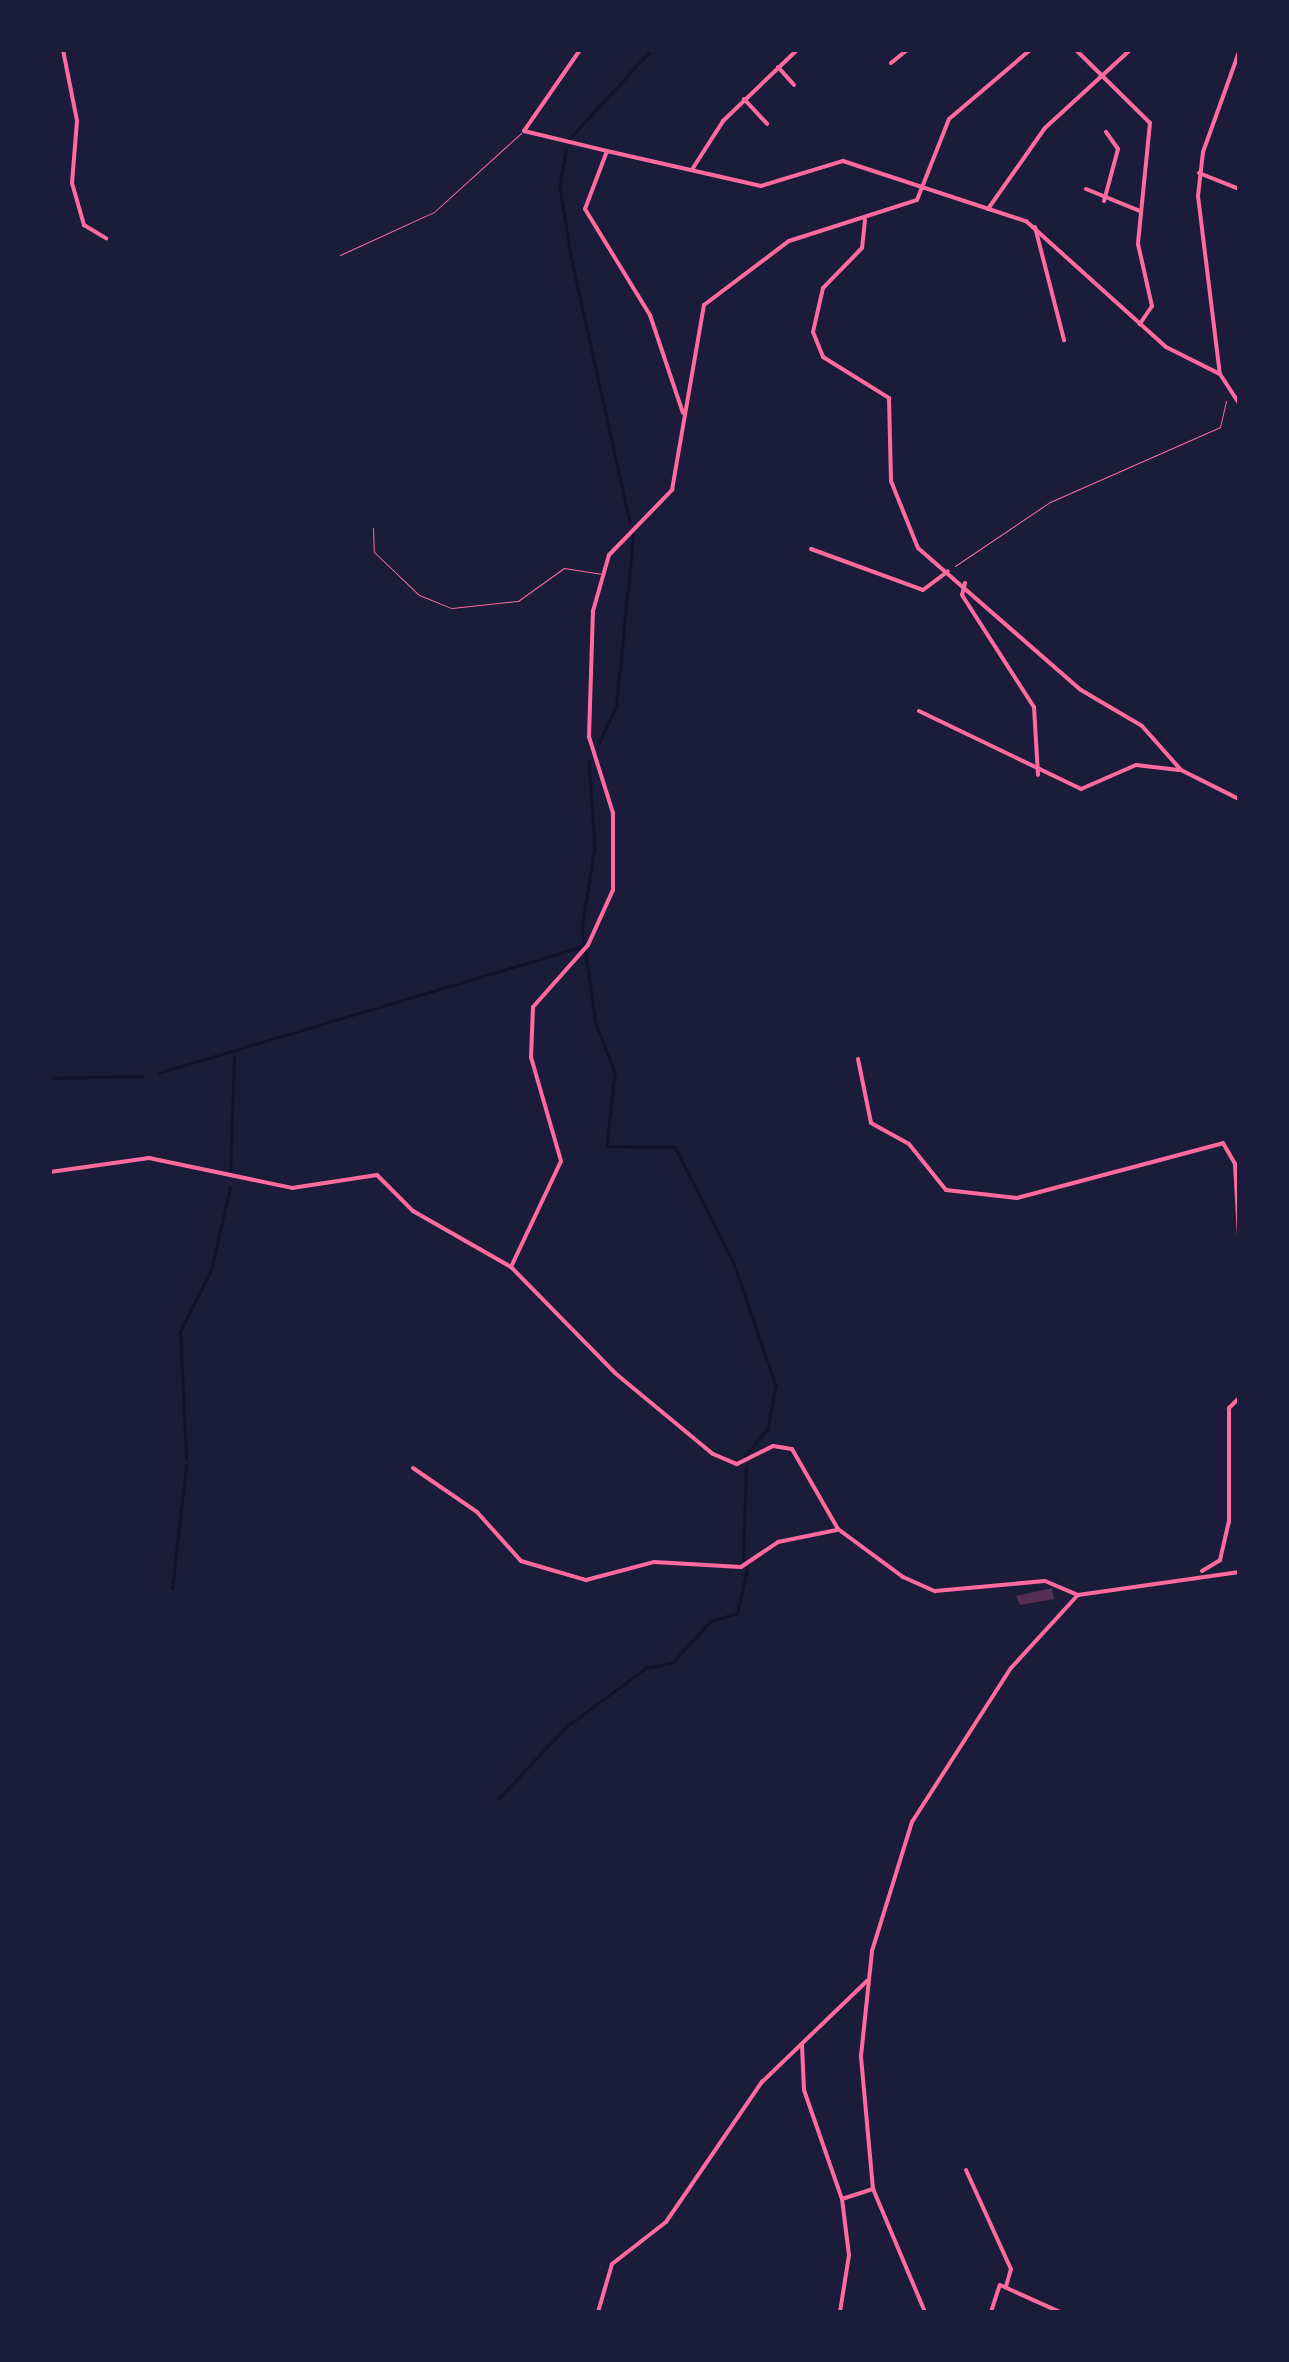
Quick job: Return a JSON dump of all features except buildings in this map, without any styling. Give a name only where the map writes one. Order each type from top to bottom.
[{"type":"street","points":[[63,50],[81,220],[106,238]]},
{"type":"street","points":[[580,50],[524,130],[778,185],[844,161],[921,192],[988,208],[1035,226],[1140,324],[1220,374]]},
{"type":"street","points":[[693,168],[744,100],[797,50]]},
{"type":"street","points":[[891,63],[907,50]]},
{"type":"street","points":[[512,1267],[561,1162],[531,1057],[530,1019],[544,990],[586,948],[609,905],[614,864],[613,814],[589,737],[601,574],[620,541],[672,490],[696,325],[712,294],[789,240],[865,219],[921,192],[950,118],[1030,50]]},
{"type":"street","points":[[1076,50],[1150,123],[1152,168],[1140,211],[1152,306],[1140,324]]},
{"type":"street","points":[[988,208],[1009,168],[1100,74],[1130,50]]},
{"type":"street","points":[[1239,52],[1199,173],[1220,374],[1230,395],[1239,403]]},
{"type":"street","points":[[778,67],[794,85]]},
{"type":"street","points":[[1227,97],[1239,95]]},
{"type":"street","points":[[744,100],[767,124]]},
{"type":"street","points":[[1104,200],[1118,149],[1106,132]]},
{"type":"street","points":[[607,151],[584,209],[650,315],[685,418]]},
{"type":"street","points":[[1199,173],[1239,189]]},
{"type":"street","points":[[1086,190],[1140,211]]},
{"type":"street","points":[[865,219],[862,248],[823,288],[813,332],[822,357],[889,398],[887,448],[902,518],[918,548],[965,583],[1081,690],[1142,726],[1182,770],[1239,799]]},
{"type":"street","points":[[1035,226],[1064,340]]},
{"type":"street","points":[[811,548],[923,590],[948,571]]},
{"type":"street","points":[[965,583],[962,596],[1034,707],[1038,775]]},
{"type":"street","points":[[920,711],[1038,775],[1081,789],[1136,765],[1182,770]]},
{"type":"street","points":[[858,1059],[872,1122],[909,1144],[946,1190],[1017,1198],[1224,1143],[1236,1164],[1239,1235]]},
{"type":"street","points":[[50,1172],[149,1158],[292,1188],[376,1175],[413,1212],[512,1267],[615,1374],[713,1454],[738,1464],[774,1446],[792,1450],[838,1530],[935,1592],[1045,1581],[1078,1595],[1200,1573],[1239,1572]]},
{"type":"street","points":[[1200,1573],[1220,1560],[1232,1493],[1229,1408],[1239,1398]]},
{"type":"street","points":[[413,1468],[477,1512],[520,1561],[586,1580],[654,1562],[741,1567],[778,1542],[838,1530]]},
{"type":"street","points":[[1220,1560],[1230,1572]]},
{"type":"street","points":[[925,2312],[874,2189],[864,2108],[867,1981],[918,1808],[1011,1668],[1078,1595]]},
{"type":"street","points":[[598,2312],[612,2264],[681,2204],[753,2093],[867,1981]]},
{"type":"street","points":[[802,2042],[804,2090],[842,2200],[849,2255],[840,2312]]},
{"type":"street","points":[[966,2170],[1010,2269],[1006,2286]]},
{"type":"street","points":[[842,2200],[874,2189]]},
{"type":"street","points":[[992,2312],[994,2288],[1006,2286],[1060,2312]]},
{"type":"lane","points":[[340,255],[434,212],[524,130]]},
{"type":"lane","points":[[373,528],[374,552],[419,595],[452,608],[518,601],[564,568],[601,574]]},
{"type":"path","points":[[948,571],[1050,502],[1220,428],[1230,395]]},
{"type":"waterway","points":[[569,139],[651,50]]},
{"type":"waterway","points":[[566,150],[560,186],[571,256],[630,522]]},
{"type":"waterway","points":[[598,745],[616,707],[633,536]]},
{"type":"waterway","points":[[589,761],[595,847],[582,928],[596,1023],[615,1073],[607,1146],[675,1147],[733,1261],[776,1385],[768,1429],[745,1456]]},
{"type":"waterway","points":[[158,1073],[583,946]]},
{"type":"waterway","points":[[230,1173],[234,1057]]},
{"type":"waterway","points":[[50,1078],[143,1076]]},
{"type":"waterway","points":[[186,1458],[180,1332],[211,1270],[230,1187]]},
{"type":"waterway","points":[[172,1589],[186,1466]]},
{"type":"waterway","points":[[743,1561],[746,1468]]},
{"type":"waterway","points":[[498,1799],[567,1726],[646,1668],[672,1663],[711,1621],[737,1613],[747,1570]]}]
